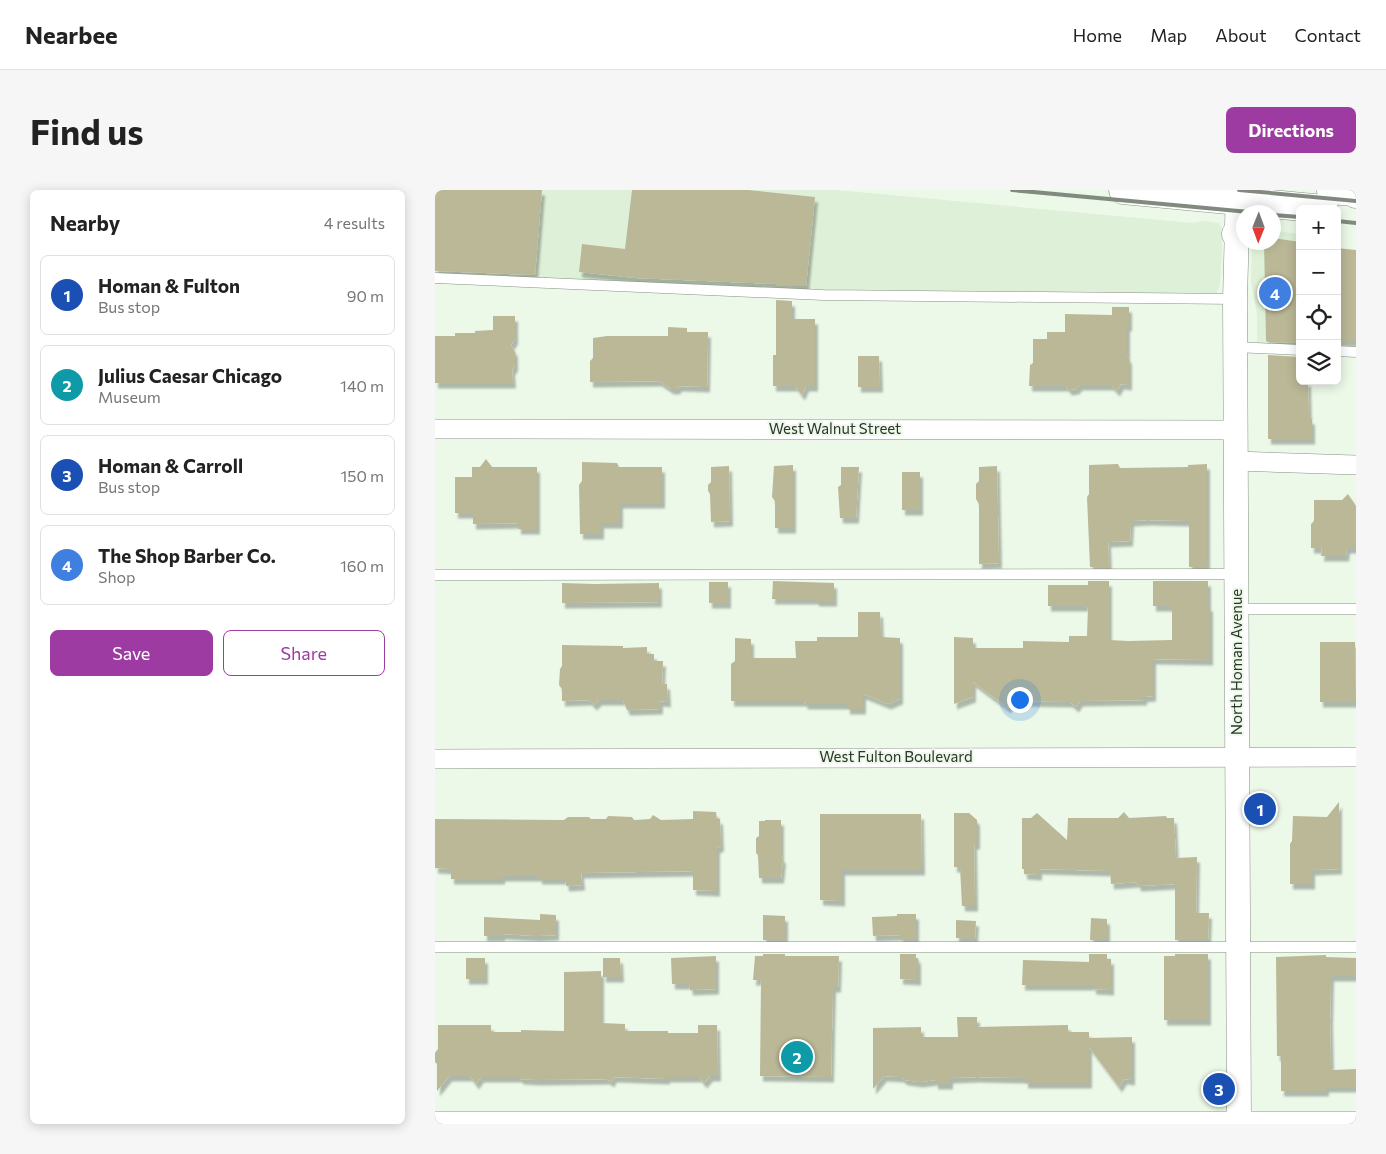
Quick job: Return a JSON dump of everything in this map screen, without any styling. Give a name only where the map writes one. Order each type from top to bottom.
[{"type":"main road","points":[[1113,190],[1133,210],[1236,215]]},
{"type":"main road","points":[[1123,190],[1191,193],[1236,214]]},
{"type":"main road","points":[[1331,190],[1354,192],[1356,194]]},
{"type":"main road","points":[[1281,209],[1296,209]]},
{"type":"main road","points":[[1341,210],[1356,212]]},
{"type":"street","name":"North Homan Avenue","points":[[1237,250],[1235,347],[1239,1122]]},
{"type":"street","name":"West Walnut Street","points":[[435,429],[1236,430]]},
{"type":"street","points":[[1236,461],[1356,465]]},
{"type":"street","name":"West Fulton Boulevard","points":[[435,759],[1356,757]]},
{"type":"street","points":[[435,1120],[1356,1121]]},
{"type":"lane","points":[[435,278],[823,295],[1235,299]]},
{"type":"lane","points":[[1235,347],[1296,350]]},
{"type":"lane","points":[[1341,351],[1356,352]]},
{"type":"lane","points":[[435,575],[1237,574]]},
{"type":"lane","points":[[1237,609],[1356,609]]},
{"type":"lane","points":[[435,947],[1356,947]]},
{"type":"shaded area","points":[[435,190],[836,190],[1193,223],[1202,221],[1219,223],[1223,232],[1220,285],[1217,291],[1217,299],[817,291],[435,276]]},
{"type":"shaded area","points":[[1281,232],[1296,234],[1296,350],[1257,348],[1257,314],[1251,281],[1252,250],[1281,250]]},
{"type":"building","points":[[435,190],[542,190],[535,275],[435,271]]},
{"type":"building","points":[[632,190],[748,190],[815,197],[806,286],[636,278],[579,272],[582,244],[625,249]]},
{"type":"building","points":[[1281,239],[1296,241],[1296,343],[1267,342],[1264,250],[1281,250]]},
{"type":"building","points":[[1341,248],[1356,250],[1356,341],[1341,341]]},
{"type":"building","points":[[776,300],[792,301],[792,319],[815,319],[815,386],[806,386],[802,395],[795,386],[773,386],[773,355],[776,355]]},
{"type":"building","points":[[1112,307],[1129,307],[1127,356],[1129,359],[1129,385],[1121,384],[1117,391],[1111,385],[1080,385],[1076,389],[1069,390],[1066,386],[1029,386],[1030,365],[1033,363],[1033,339],[1047,339],[1047,332],[1065,332],[1065,314],[1112,315]]},
{"type":"building","points":[[493,316],[515,316],[515,339],[511,345],[515,352],[515,366],[512,370],[513,383],[435,383],[435,336],[455,336],[455,333],[475,333],[475,331],[493,330]]},
{"type":"building","points":[[668,327],[687,328],[687,332],[708,332],[707,387],[679,386],[677,389],[671,389],[659,381],[590,382],[593,338],[607,336],[668,336]]},
{"type":"building","points":[[1268,355],[1296,357],[1296,385],[1308,385],[1309,419],[1312,419],[1312,439],[1268,439]]},
{"type":"building","points":[[858,356],[879,356],[880,387],[858,387]]},
{"type":"building","points":[[486,459],[492,467],[537,467],[537,529],[518,529],[518,523],[473,524],[473,513],[455,513],[455,477],[472,477],[472,467],[480,467]]},
{"type":"building","points":[[582,462],[617,463],[619,467],[662,467],[662,503],[620,503],[620,523],[601,523],[601,534],[580,534],[579,485],[582,481]]},
{"type":"building","points":[[1118,464],[1120,468],[1188,467],[1188,465],[1207,464],[1207,567],[1189,567],[1189,521],[1148,520],[1131,521],[1130,541],[1108,542],[1109,567],[1090,567],[1087,497],[1089,494],[1089,465]]},
{"type":"building","points":[[793,465],[793,528],[775,528],[775,501],[772,497],[774,466]]},
{"type":"building","points":[[729,466],[730,521],[711,522],[708,485],[711,482],[711,467]]},
{"type":"building","points":[[997,466],[999,563],[979,564],[979,504],[976,499],[976,484],[979,481],[979,467]]},
{"type":"building","points":[[841,467],[859,467],[856,518],[840,518],[838,487],[841,485]]},
{"type":"building","points":[[902,472],[920,472],[920,510],[902,510]]},
{"type":"building","points":[[1348,494],[1356,506],[1356,548],[1347,548],[1346,556],[1321,556],[1322,548],[1311,548],[1314,500],[1342,500]]},
{"type":"building","points":[[773,581],[834,583],[834,601],[772,599]]},
{"type":"building","points":[[1088,581],[1109,581],[1109,640],[1128,641],[1172,640],[1172,606],[1153,606],[1153,581],[1208,581],[1210,660],[1153,659],[1153,696],[1144,697],[1144,700],[1080,701],[1076,707],[1070,702],[1012,701],[1008,708],[973,682],[973,697],[954,704],[954,637],[973,638],[973,648],[1023,648],[1023,641],[1069,642],[1069,636],[1087,636],[1088,606],[1048,606],[1048,585],[1088,585]]},
{"type":"building","points":[[709,582],[728,582],[728,603],[709,603]]},
{"type":"building","points":[[562,583],[659,583],[659,602],[562,603]]},
{"type":"building","points":[[858,612],[880,612],[881,637],[900,638],[900,699],[888,704],[863,694],[863,709],[847,709],[847,704],[805,704],[804,701],[731,701],[731,664],[735,661],[735,638],[751,639],[751,658],[796,658],[795,641],[817,641],[817,637],[858,637]]},
{"type":"building","points":[[1320,642],[1355,642],[1356,702],[1320,702]]},
{"type":"building","points":[[562,645],[623,646],[623,648],[647,647],[647,654],[654,654],[654,661],[663,661],[662,684],[667,684],[668,702],[660,701],[660,709],[627,710],[623,700],[599,700],[594,705],[589,700],[562,701],[562,689],[559,685],[560,669],[562,666]]},
{"type":"building","points":[[1339,802],[1339,869],[1312,870],[1312,884],[1290,884],[1290,844],[1292,841],[1293,816],[1327,817]]},
{"type":"building","points":[[693,811],[716,812],[717,819],[720,819],[721,846],[717,848],[717,891],[693,890],[693,871],[581,873],[582,885],[566,886],[565,879],[539,879],[539,876],[502,876],[502,879],[451,879],[451,869],[435,868],[435,819],[564,820],[568,817],[606,819],[608,816],[632,817],[634,820],[650,819],[653,815],[661,820],[693,819]]},
{"type":"building","points":[[1124,812],[1129,818],[1166,816],[1167,818],[1174,818],[1176,858],[1197,857],[1196,913],[1209,913],[1208,940],[1175,940],[1175,884],[1138,886],[1137,882],[1111,884],[1110,871],[1039,869],[1039,875],[1024,874],[1024,869],[1022,869],[1022,818],[1031,818],[1037,813],[1067,840],[1068,818],[1118,818]]},
{"type":"building","points":[[954,813],[969,813],[977,820],[977,844],[974,844],[975,906],[962,906],[960,867],[954,867]]},
{"type":"building","points":[[820,814],[921,814],[922,870],[842,870],[842,901],[820,900]]},
{"type":"building","points":[[781,820],[781,856],[783,859],[781,878],[759,878],[756,838],[759,836],[759,821]]},
{"type":"building","points":[[540,914],[556,915],[556,935],[502,934],[502,936],[484,936],[484,917],[540,920]]},
{"type":"building","points":[[897,914],[916,914],[916,940],[900,940],[900,935],[873,936],[872,917],[897,916]]},
{"type":"building","points":[[763,915],[785,916],[785,940],[763,940]]},
{"type":"building","points":[[1091,918],[1107,919],[1107,940],[1090,940]]},
{"type":"building","points":[[956,920],[976,921],[975,938],[956,938]]},
{"type":"building","points":[[763,954],[839,956],[838,987],[833,987],[831,1077],[760,1076],[761,980],[753,980],[755,956],[763,956]]},
{"type":"building","points":[[900,954],[916,954],[916,958],[918,958],[918,980],[900,979]]},
{"type":"building","points":[[1089,954],[1107,954],[1107,959],[1111,959],[1111,990],[1093,989],[1093,985],[1022,985],[1023,960],[1089,962]]},
{"type":"building","points":[[1175,954],[1208,954],[1208,1020],[1164,1020],[1164,956],[1175,956]]},
{"type":"building","points":[[1326,955],[1326,957],[1356,958],[1356,976],[1331,976],[1330,1021],[1331,1069],[1356,1069],[1356,1087],[1326,1087],[1326,1091],[1281,1091],[1281,1056],[1277,1056],[1276,957]]},
{"type":"building","points":[[716,956],[716,989],[690,990],[689,984],[672,984],[671,958]]},
{"type":"building","points":[[466,958],[485,958],[485,979],[466,979]]},
{"type":"building","points":[[603,958],[620,958],[621,977],[603,977]]},
{"type":"building","points":[[601,971],[601,1023],[625,1024],[625,1031],[668,1031],[668,1033],[698,1033],[698,1025],[717,1025],[718,1076],[710,1076],[704,1083],[699,1077],[667,1077],[667,1079],[614,1077],[611,1082],[607,1079],[538,1080],[520,1079],[520,1077],[481,1077],[476,1084],[470,1076],[449,1076],[437,1091],[435,1053],[438,1049],[438,1025],[491,1025],[491,1032],[521,1032],[521,1030],[564,1031],[564,972]]},
{"type":"building","points":[[957,1017],[977,1017],[977,1027],[1068,1025],[1068,1032],[1089,1032],[1089,1038],[1132,1037],[1132,1080],[1124,1079],[1119,1087],[1089,1047],[1089,1083],[1025,1083],[1025,1078],[977,1077],[950,1078],[950,1084],[935,1084],[935,1080],[920,1082],[905,1080],[901,1077],[884,1076],[873,1089],[873,1028],[921,1027],[921,1037],[958,1037]]},
{"type":"railway","points":[[1012,190],[1236,211]]},
{"type":"railway","points":[[1239,190],[1356,201]]},
{"type":"railway","points":[[1281,216],[1296,217]]},
{"type":"railway","points":[[1341,221],[1356,223]]},
{"type":"place","name":"The Shop Barber Co.","points":[[1275,293]]},
{"type":"place","name":"Homan & Fulton","points":[[1260,809]]},
{"type":"place","name":"Julius Caesar Chicago","points":[[797,1057]]},
{"type":"place","name":"Homan & Carroll","points":[[1219,1089]]}]
